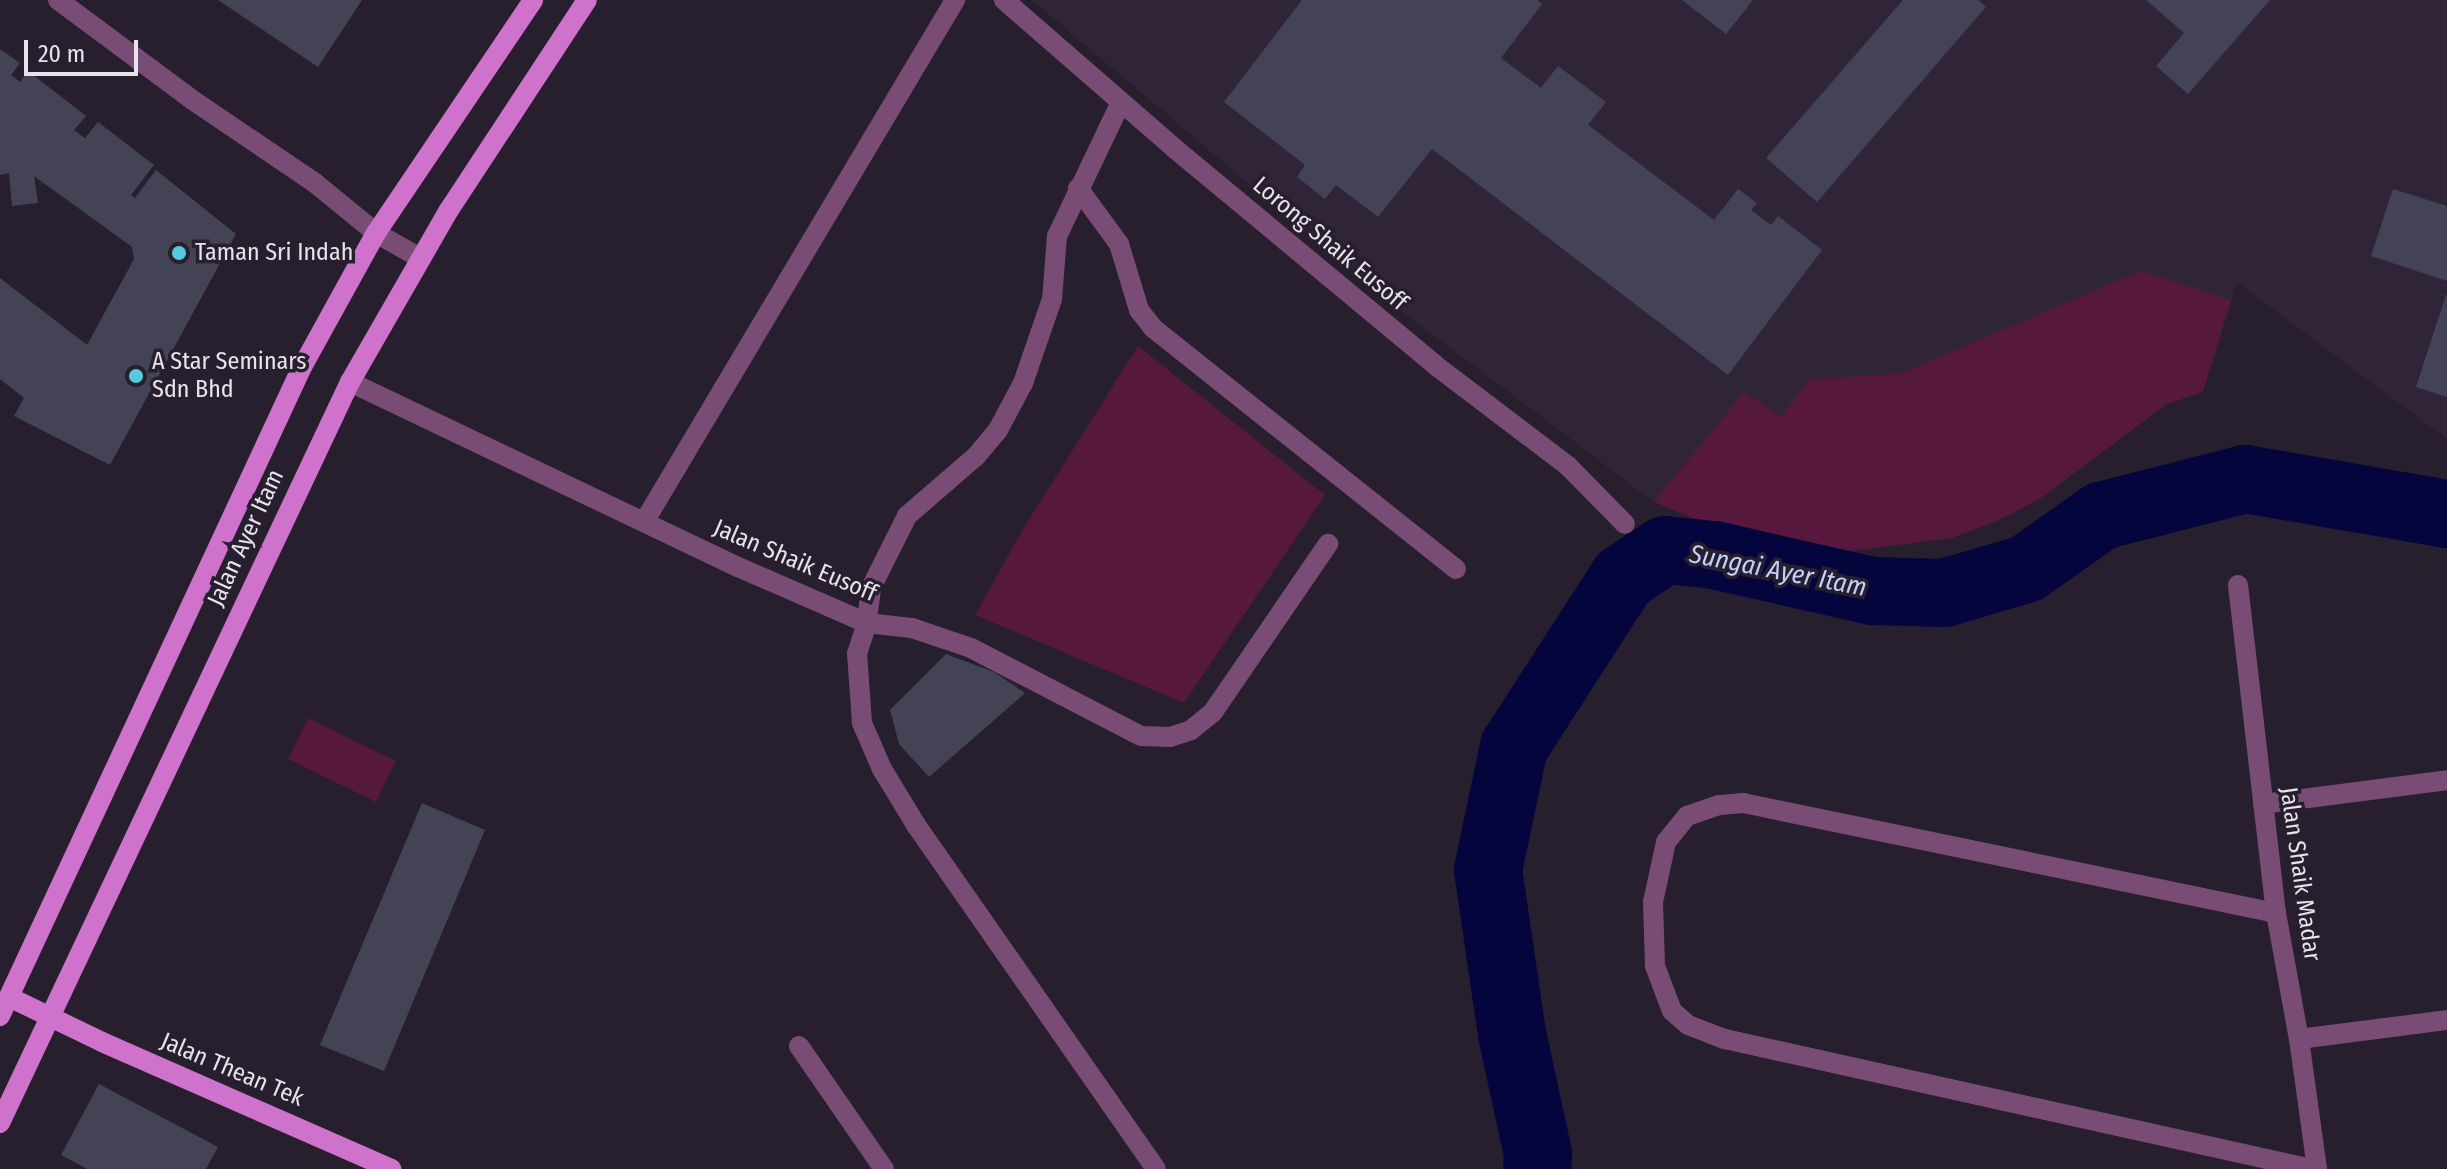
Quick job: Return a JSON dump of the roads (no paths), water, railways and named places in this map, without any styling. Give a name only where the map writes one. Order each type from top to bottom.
[{"type":"main road","name":"Jalan Ayer Itam","points":[[0,1016],[302,367],[376,233],[533,0]]},
{"type":"main road","name":"Jalan Ayer Itam","points":[[0,1123],[350,382],[420,258],[587,0]]},
{"type":"main road","name":"Jalan Thean Tek","points":[[9,997],[391,1169]]},
{"type":"street","points":[[58,0],[182,93],[315,183],[376,233],[420,258]]},
{"type":"street","points":[[644,522],[955,0]]},
{"type":"street","name":"Lorong Shaik Eusoff","points":[[1004,0],[1435,365],[1568,466],[1625,524]]},
{"type":"street","points":[[1121,102],[1057,236],[1052,299],[1023,383],[998,430],[975,457],[907,516],[871,588],[867,623],[857,653],[862,723],[882,769],[916,825],[1156,1169]]},
{"type":"street","points":[[1078,188],[1119,244],[1139,310],[1153,328],[1456,569]]},
{"type":"street","name":"Jalan Shaik Eusoff","points":[[350,382],[644,522],[867,623],[912,628],[971,648],[1141,736],[1170,737],[1191,730],[1213,712],[1328,544]]},
{"type":"street","name":"Jalan Shaik Madar","points":[[2238,585],[2276,913],[2299,1039],[2314,1169]]},
{"type":"street","points":[[2263,804],[2447,780]]},
{"type":"street","points":[[2276,913],[1743,803],[1698,810],[1676,827],[1666,842],[1653,902],[1655,966],[1672,1011],[1688,1025],[1725,1039],[2314,1169]]},
{"type":"street","points":[[2299,1039],[2447,1020]]},
{"type":"street","points":[[799,1046],[884,1169]]},
{"type":"waterway","name":"Sungai Ayer Itam","points":[[1537,1169],[1538,1154],[1512,1034],[1488,870],[1514,747],[1623,578],[1665,550],[1714,555],[1873,591],[1944,593],[2026,569],[2101,516],[2245,479],[2447,514]]},
{"type":"place","name":"Taman Sri Indah","points":[[179,253]]},
{"type":"place","name":"A Star Seminars Sdn Bhd","points":[[136,376]]}]
